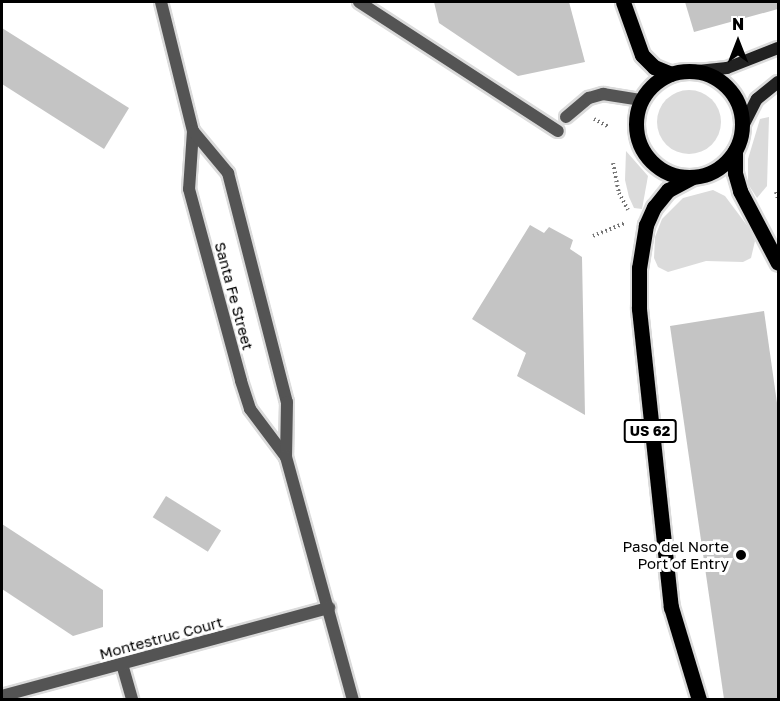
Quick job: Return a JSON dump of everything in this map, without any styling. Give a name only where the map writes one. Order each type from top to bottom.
[{"type":"main road","points":[[623,2],[642,55],[654,67],[671,74]]},
{"type":"main road","points":[[691,178],[661,170],[642,148],[636,116],[642,100],[659,80],[671,74],[727,68],[778,48]]},
{"type":"main road","points":[[699,72],[715,77],[729,88],[742,110],[743,126]]},
{"type":"main road","points":[[743,126],[758,99],[778,82]]},
{"type":"main road","name":"US 62","points":[[743,126],[735,151],[735,173],[740,191],[778,263]]},
{"type":"main road","name":"US 62","points":[[699,699],[671,607],[639,309],[639,268],[646,225],[654,207],[668,190],[691,178],[715,171],[735,151]]},
{"type":"street","name":"Santa Fe Street","points":[[161,2],[193,131],[189,189],[241,381],[250,409],[286,457]]},
{"type":"street","points":[[359,2],[558,131]]},
{"type":"street","points":[[378,2],[382,16]]},
{"type":"street","points":[[566,117],[589,98],[603,94],[642,100]]},
{"type":"street","name":"Santa Fe Street","points":[[193,131],[228,173],[287,402],[286,457],[353,699]]},
{"type":"street","name":"Montestruc Court","points":[[2,696],[329,608]]},
{"type":"street","points":[[122,664],[132,699]]},
{"type":"path","points":[[593,236],[633,219],[620,193],[613,163]]},
{"type":"path","points":[[776,192],[778,199]]},
{"type":"shaded area","points":[[683,90],[695,90],[712,99],[719,110],[721,122],[719,134],[712,145],[695,154],[683,154],[671,149],[662,140],[657,128],[657,116],[662,104],[671,95]]},
{"type":"shaded area","points":[[769,117],[767,186],[757,198],[748,184],[748,159],[760,119]]},
{"type":"shaded area","points":[[626,151],[648,176],[642,209],[634,208],[629,197],[625,180]]},
{"type":"shaded area","points":[[713,190],[725,196],[749,228],[755,241],[751,258],[743,262],[706,261],[668,272],[658,267],[654,258],[655,237],[662,219],[683,198]]},
{"type":"building","points":[[434,2],[569,2],[585,62],[518,76],[439,23]]},
{"type":"building","points":[[685,2],[777,2],[778,9],[694,32]]},
{"type":"building","points":[[2,28],[129,108],[104,149],[2,84]]},
{"type":"building","points":[[530,225],[544,233],[549,227],[573,240],[570,249],[582,257],[585,415],[517,376],[526,353],[472,319]]},
{"type":"building","name":"Paso del Norte Port of Entry","points":[[764,311],[778,410],[778,699],[724,699],[670,326]]},
{"type":"building","points":[[166,496],[221,530],[208,552],[153,517]]},
{"type":"building","points":[[2,524],[103,590],[103,627],[73,636],[2,589]]},
{"type":"place","name":"Paso del Norte Port of Entry","points":[[741,555]]}]
